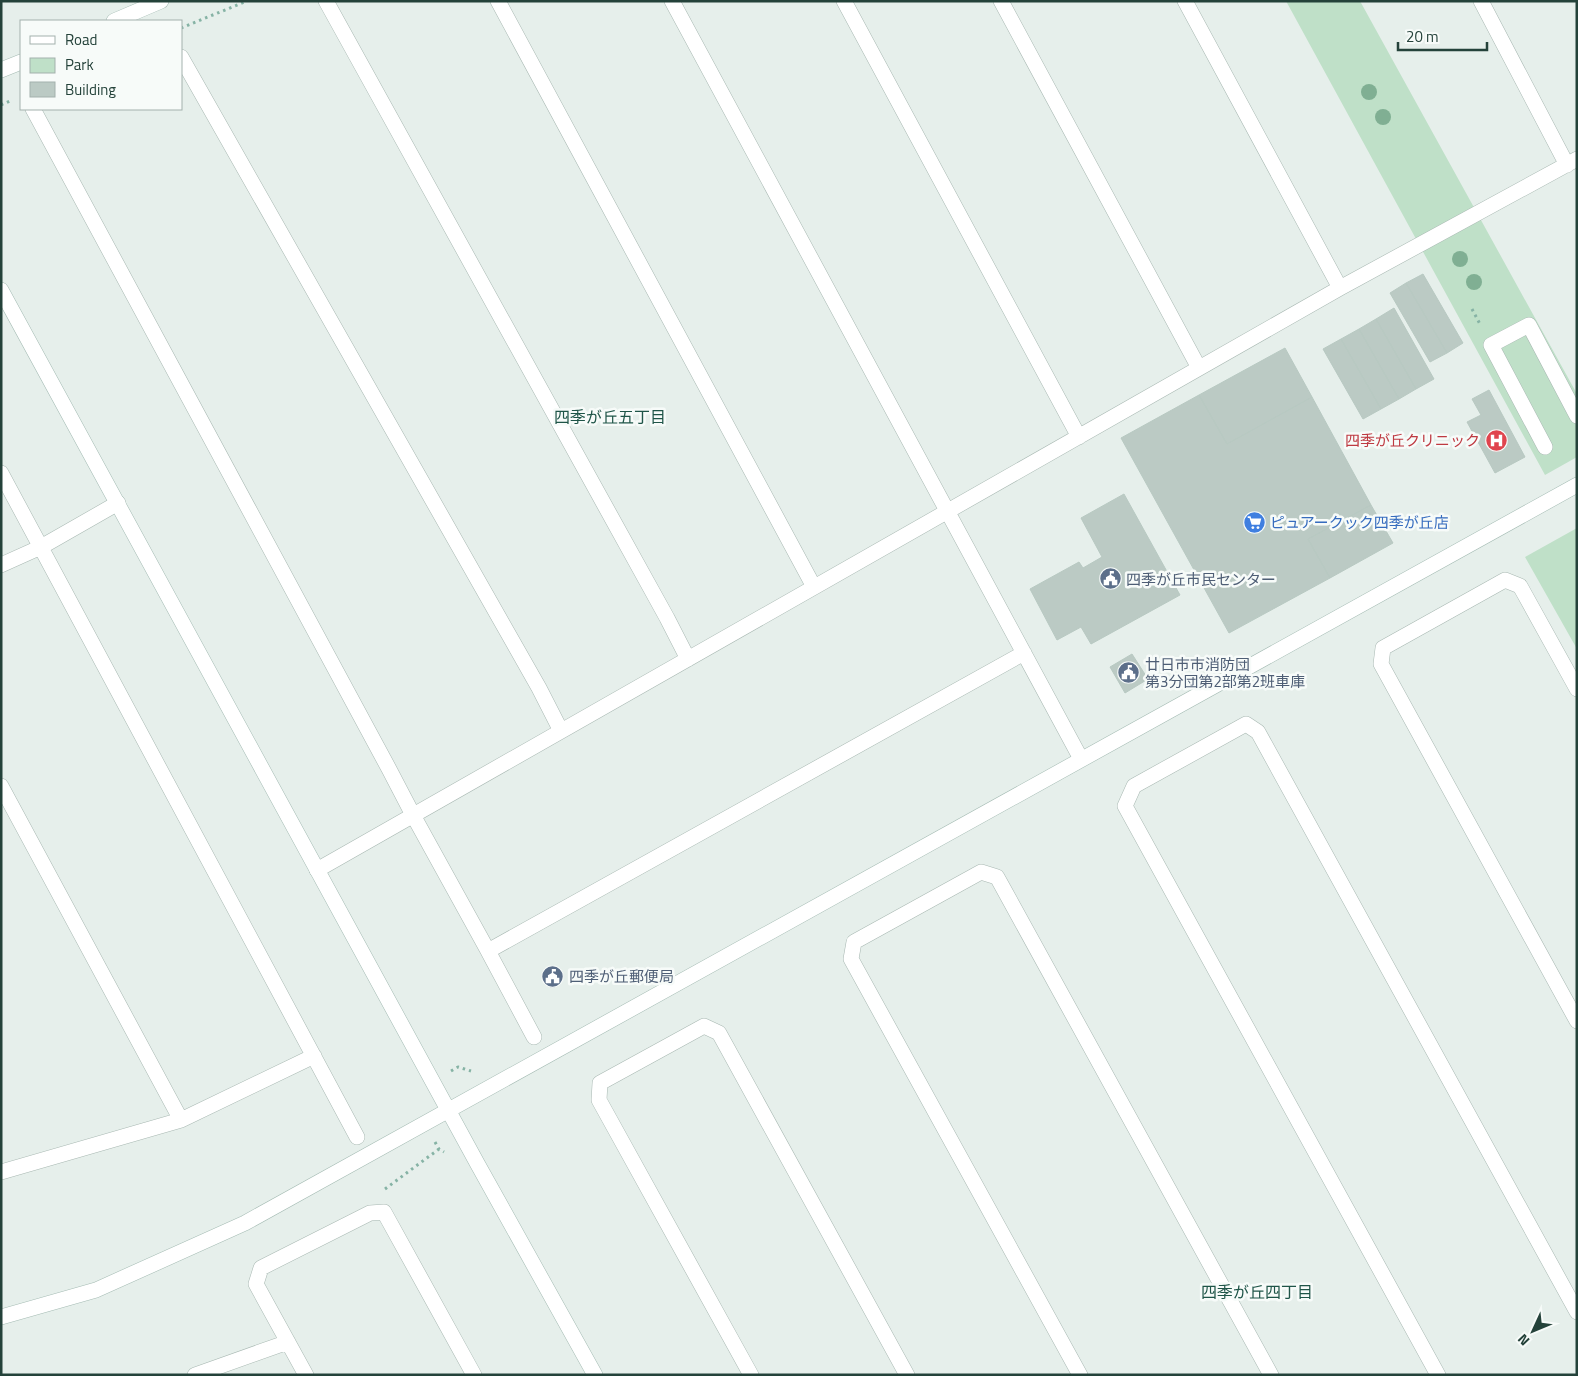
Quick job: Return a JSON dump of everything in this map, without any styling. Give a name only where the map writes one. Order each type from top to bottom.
[{"type":"street","points":[[116,20],[161,1]]},
{"type":"street","points":[[326,1],[688,659]]},
{"type":"street","points":[[498,1],[814,587]]},
{"type":"street","points":[[672,1],[1081,759]]},
{"type":"street","points":[[844,1],[1079,436]]},
{"type":"street","points":[[1001,1],[1199,368]]},
{"type":"street","points":[[1185,1],[1340,288]]},
{"type":"street","points":[[317,870],[1340,288],[1572,162],[1481,1]]},
{"type":"street","points":[[182,59],[539,688],[561,731]]},
{"type":"street","points":[[1,70],[20,62]]},
{"type":"street","points":[[34,110],[534,1036]]},
{"type":"street","points":[[1,290],[448,1110],[595,1375]]},
{"type":"street","points":[[1545,447],[1491,345],[1529,325],[1577,416]]},
{"type":"street","points":[[1,472],[357,1137]]},
{"type":"street","points":[[1,1317],[96,1290],[245,1223],[1577,485]]},
{"type":"street","points":[[1,565],[41,547],[118,503]]},
{"type":"street","points":[[1577,689],[1520,586],[1505,580],[1383,648],[1380,664],[1577,1021]]},
{"type":"street","points":[[488,951],[1024,653]]},
{"type":"street","points":[[1438,1375],[1125,806],[1134,786],[1246,724],[1258,732],[1577,1312]]},
{"type":"street","points":[[1,786],[181,1120]]},
{"type":"street","points":[[1080,1375],[851,959],[854,942],[981,872],[997,877],[1271,1375]]},
{"type":"street","points":[[751,1375],[599,1100],[600,1084],[704,1026],[719,1033],[907,1375]]},
{"type":"street","points":[[1,1172],[181,1120],[314,1056]]},
{"type":"street","points":[[306,1375],[256,1284],[261,1268],[370,1213],[384,1212],[474,1375]]},
{"type":"street","points":[[195,1375],[288,1342]]},
{"type":"path","points":[[182,29],[246,1]]},
{"type":"path","points":[[458,1068],[473,1071]]},
{"type":"path","points":[[385,1189],[439,1149]]},
{"type":"green space","points":[[1286,1],[1360,1],[1577,394],[1577,457],[1545,475]]},
{"type":"green space","points":[[1577,528],[1577,649],[1525,557]]},
{"type":"building","points":[[1423,274],[1463,343],[1447,353],[1406,283]]},
{"type":"building","points":[[1406,283],[1447,353],[1430,362],[1390,293]]},
{"type":"building","points":[[1394,308],[1434,379],[1416,389],[1376,319]]},
{"type":"building","points":[[1376,319],[1416,389],[1399,399],[1359,329]]},
{"type":"building","points":[[1359,329],[1399,399],[1381,409],[1341,339]]},
{"type":"building","points":[[1341,339],[1381,409],[1363,419],[1323,349]]},
{"type":"building","points":[[1285,348],[1312,397],[1227,444],[1199,395]]},
{"type":"building","name":"四季が丘クリニック","points":[[1489,390],[1525,457],[1495,473],[1467,422],[1481,415],[1472,399]]},
{"type":"building","name":"ピュアークック四季が丘店","points":[[1199,395],[1227,444],[1312,397],[1371,505],[1308,539],[1330,578],[1229,633],[1121,438]]},
{"type":"building","name":"四季が丘市民センター","points":[[1124,494],[1180,595],[1091,644],[1081,627],[1057,640],[1030,589],[1079,562],[1083,568],[1102,557],[1081,518]]},
{"type":"building","points":[[1371,505],[1393,543],[1330,578],[1308,539]]},
{"type":"building","name":"廿日市市消防団 第3分団第2部第2班車庫","points":[[1132,654],[1148,679],[1125,693],[1110,667]]},
{"type":"place","name":"四季が丘クリニック","points":[[1496,440]]},
{"type":"place","name":"ピュアークック四季が丘店","points":[[1254,522]]},
{"type":"place","name":"四季が丘市民センター","points":[[1110,579]]},
{"type":"place","name":"廿日市市消防団 第3分団第2部第2班車庫","points":[[1129,673]]},
{"type":"place","name":"四季が丘郵便局","points":[[553,976]]},
{"type":"district","name":"四季が丘五丁目","points":[[610,417]]},
{"type":"district","name":"四季が丘四丁目","points":[[1257,1292]]}]
